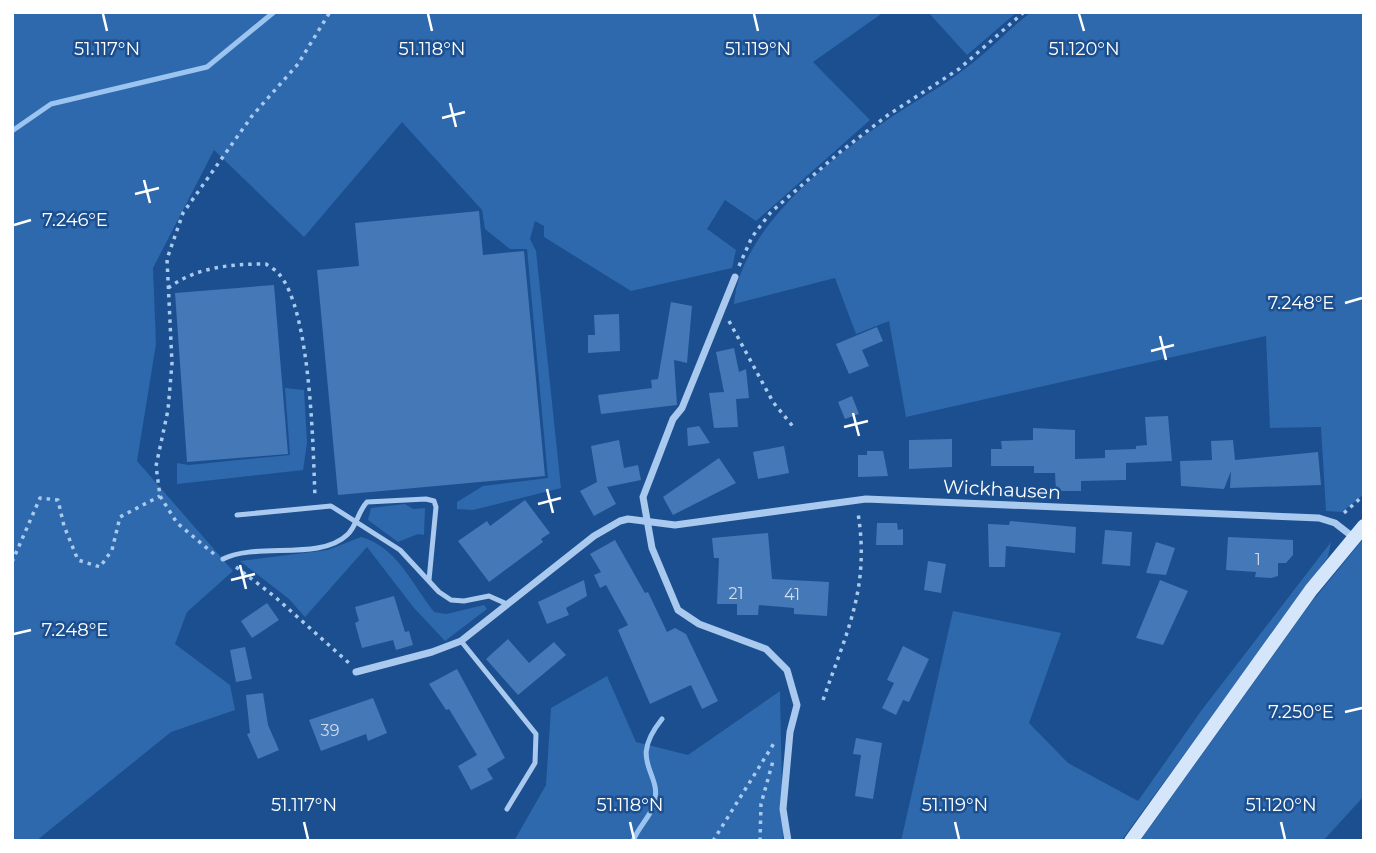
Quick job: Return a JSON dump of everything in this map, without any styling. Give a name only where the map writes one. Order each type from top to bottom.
[{"type":"main road","points":[[1131,841],[1311,590],[1359,531]]},
{"type":"street","points":[[735,277],[648,481],[643,497],[645,522],[660,572],[678,610],[699,624],[766,649],[787,670],[797,705],[790,732],[783,809],[788,841]]},
{"type":"street","name":"Wickhausen","points":[[356,672],[432,652],[461,641],[607,528],[628,519],[675,525],[852,500],[1319,518],[1359,531]]},
{"type":"lane","points":[[223,559],[242,552],[324,546],[347,535],[367,502],[393,499],[434,501],[435,533],[429,580]]},
{"type":"lane","points":[[237,515],[331,506],[400,550],[451,600],[464,601],[489,596],[506,604]]},
{"type":"lane","points":[[461,641],[536,734],[535,764],[507,809]]},
{"type":"path","points":[[330,12],[298,64],[252,116],[183,213],[167,258],[172,363],[168,410],[156,466],[160,496],[177,523],[206,549],[274,596],[356,672]]},
{"type":"path","points":[[735,277],[752,237],[771,212],[840,152],[888,115],[959,69],[1024,12]]},
{"type":"path","points":[[167,289],[186,275],[212,268],[266,264],[280,274],[299,319],[304,348],[313,444],[315,507]]},
{"type":"path","points":[[722,311],[746,347],[773,402],[795,429]]},
{"type":"path","points":[[1335,523],[1364,495]]},
{"type":"path","points":[[12,562],[40,498],[58,500],[64,526],[78,560],[100,567],[112,550],[120,517],[160,496]]},
{"type":"path","points":[[823,700],[859,595],[864,549],[858,510],[852,500]]},
{"type":"path","points":[[760,841],[761,804],[778,747],[790,732]]},
{"type":"path","points":[[713,841],[777,739]]},
{"type":"shaded area","points":[[12,12],[884,12],[813,62],[870,120],[756,221],[725,200],[707,229],[736,250],[732,268],[631,291],[544,237],[544,226],[535,221],[530,239],[536,251],[561,488],[473,510],[457,509],[457,502],[483,486],[548,478],[527,249],[510,249],[485,229],[482,210],[402,122],[304,237],[214,150],[153,268],[156,344],[137,461],[233,571],[187,612],[175,644],[230,685],[235,710],[171,732],[36,841],[12,841]]},
{"type":"shaded area","points":[[928,12],[1017,12],[967,55]]},
{"type":"shaded area","points":[[1031,12],[1364,12],[1364,494],[1342,512],[1326,511],[1321,427],[1270,428],[1266,336],[906,417],[889,321],[856,334],[835,278],[734,304],[740,276],[752,249],[770,223],[816,174],[867,134],[957,75]]},
{"type":"shaded area","points":[[285,388],[304,390],[307,443],[303,470],[177,484],[177,463],[189,465],[290,455]]},
{"type":"shaded area","points":[[405,504],[413,509],[425,508],[424,535],[418,534],[398,542],[368,520],[371,508]]},
{"type":"shaded area","points":[[361,537],[384,549],[394,558],[434,612],[446,614],[484,605],[487,609],[445,641],[414,608],[367,547],[305,617],[289,599],[240,561],[328,550]]},
{"type":"shaded area","points":[[1364,538],[1364,796],[1323,841],[1140,841],[1310,604]]},
{"type":"shaded area","points":[[1331,542],[1328,557],[1121,841],[901,841],[953,611],[1061,633],[1029,723],[1068,763],[1138,801],[1201,711]]},
{"type":"shaded area","points":[[607,676],[636,742],[688,755],[780,691],[783,841],[514,841],[546,785],[551,708]]},
{"type":"building","points":[[479,211],[483,255],[524,251],[545,476],[338,495],[317,270],[359,266],[355,223]]},
{"type":"building","points":[[274,285],[288,454],[187,462],[175,293]]},
{"type":"building","points":[[671,302],[692,306],[687,363],[674,360],[677,405],[601,414],[598,395],[652,388],[651,380],[658,379]]},
{"type":"building","points":[[619,314],[620,351],[588,353],[588,335],[595,335],[594,315]]},
{"type":"building","points":[[877,327],[883,341],[862,350],[869,366],[849,374],[836,344]]},
{"type":"building","points":[[734,348],[739,372],[746,369],[749,398],[736,399],[738,427],[714,428],[709,393],[724,392],[716,352]]},
{"type":"building","points":[[852,396],[859,414],[845,419],[838,402]]},
{"type":"building","points":[[1168,416],[1172,461],[1126,463],[1126,480],[1081,481],[1081,491],[1056,491],[1055,473],[1034,473],[1034,466],[991,466],[991,449],[1002,449],[1001,441],[1033,440],[1033,428],[1075,430],[1075,459],[1105,458],[1105,450],[1136,449],[1136,446],[1147,445],[1145,417]]},
{"type":"building","points":[[699,426],[710,443],[688,446],[687,428]]},
{"type":"building","points":[[952,439],[952,467],[909,469],[909,440]]},
{"type":"building","points":[[619,440],[624,468],[638,465],[641,480],[607,487],[616,504],[594,516],[580,491],[597,482],[591,446]]},
{"type":"building","points":[[1233,440],[1235,460],[1318,452],[1321,485],[1230,488],[1231,471],[1224,489],[1181,486],[1180,461],[1212,460],[1211,441]]},
{"type":"building","points":[[784,446],[789,473],[758,479],[753,452]]},
{"type":"building","points":[[867,451],[883,451],[888,476],[858,477],[858,455],[867,455]]},
{"type":"building","points":[[719,458],[736,483],[673,515],[663,497]]},
{"type":"building","points":[[525,500],[550,533],[541,539],[543,542],[489,582],[458,541],[487,521],[490,526]]},
{"type":"building","points":[[1010,521],[1076,527],[1075,553],[1006,546],[1005,567],[989,567],[988,524],[1009,525]]},
{"type":"building","points":[[877,523],[897,523],[898,530],[903,529],[903,545],[876,545]]},
{"type":"building","points":[[1105,530],[1132,532],[1130,566],[1102,564]]},
{"type":"building","points":[[768,533],[772,579],[829,582],[827,616],[794,614],[794,608],[759,605],[758,615],[737,615],[737,604],[717,604],[719,558],[714,558],[712,538]]},
{"type":"building","points":[[1228,537],[1293,540],[1293,555],[1286,563],[1278,563],[1278,576],[1271,578],[1255,577],[1256,572],[1226,570]]},
{"type":"building","points":[[615,540],[645,593],[648,592],[667,632],[675,628],[686,634],[718,701],[702,709],[691,685],[650,704],[618,630],[628,625],[606,585],[600,588],[594,575],[601,572],[590,554]]},
{"type":"building","points":[[1156,542],[1175,548],[1166,575],[1146,573]]},
{"type":"building","points":[[928,561],[946,564],[941,593],[924,590]]},
{"type":"building","points":[[584,580],[587,596],[566,608],[569,615],[547,624],[538,602]]},
{"type":"building","points":[[1160,580],[1188,591],[1163,645],[1136,638]]},
{"type":"building","points":[[394,596],[405,632],[409,631],[413,645],[396,650],[393,640],[362,648],[355,623],[359,621],[355,607]]},
{"type":"building","points":[[267,603],[279,620],[252,638],[241,621]]},
{"type":"building","points":[[508,639],[529,663],[554,642],[566,655],[518,695],[486,659]]},
{"type":"building","points":[[903,646],[929,659],[909,702],[903,700],[896,715],[882,708],[894,683],[887,680]]},
{"type":"building","points":[[245,647],[252,679],[236,682],[230,650]]},
{"type":"building","points":[[457,669],[505,758],[487,769],[493,779],[471,790],[458,766],[477,755],[449,709],[446,710],[429,684]]},
{"type":"building","points":[[263,693],[268,725],[279,750],[258,759],[247,734],[250,733],[246,695]]},
{"type":"building","points":[[373,698],[387,733],[368,741],[366,734],[321,751],[309,720]]},
{"type":"building","points":[[856,738],[882,743],[873,799],[855,796],[861,755],[853,754]]},
{"type":"waterway","points":[[12,131],[51,104],[207,67],[274,12]]},
{"type":"waterway","points":[[633,841],[653,807],[656,795],[646,758],[647,747],[662,719]]}]
